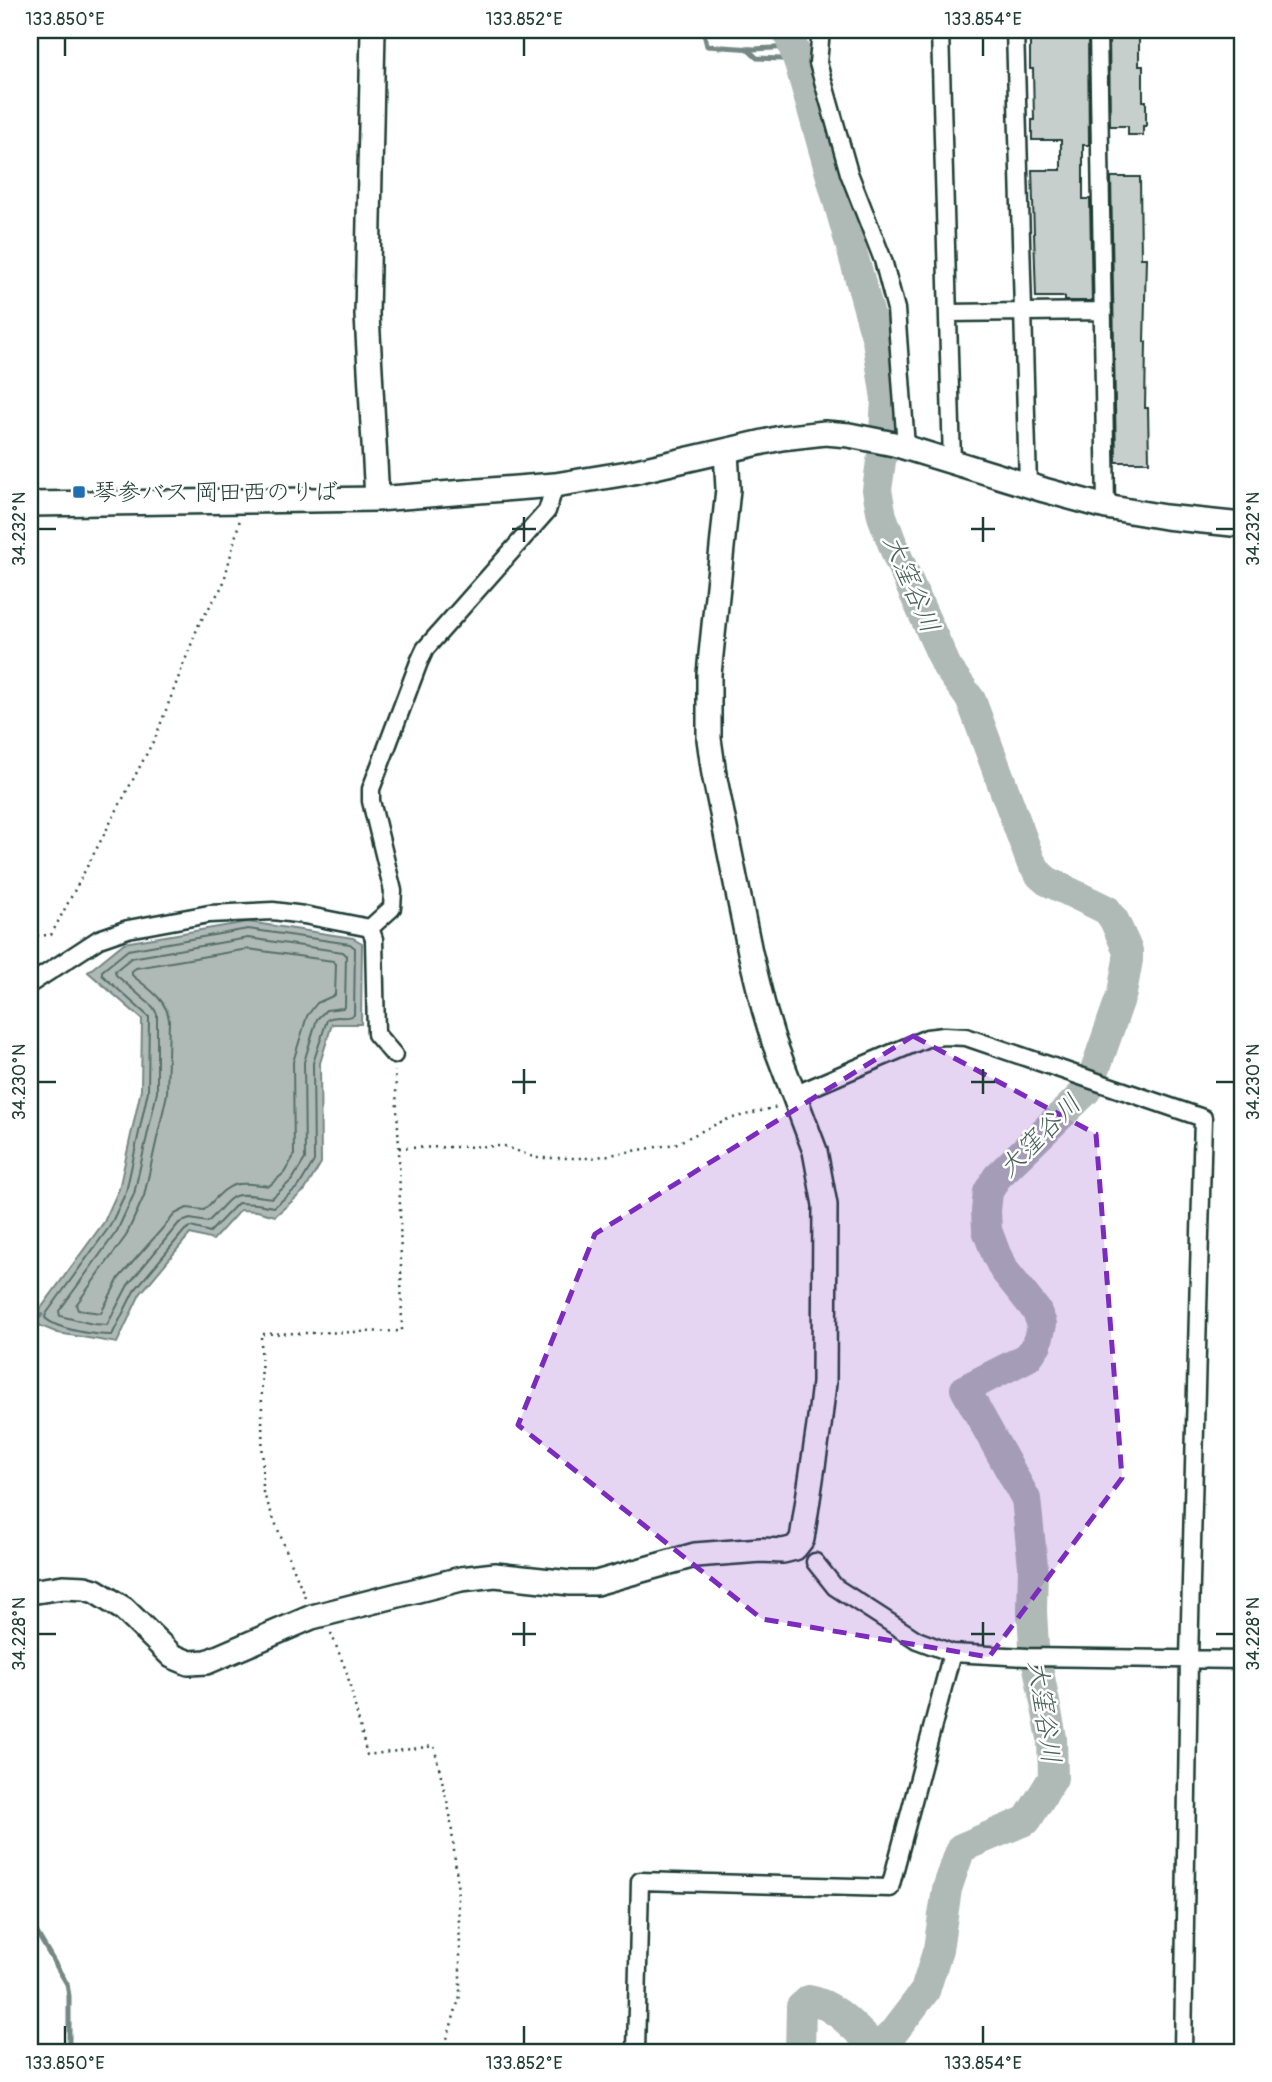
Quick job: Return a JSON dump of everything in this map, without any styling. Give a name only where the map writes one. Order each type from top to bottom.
[{"type":"street","points":[[373,30],[367,315],[377,499]]},
{"type":"street","points":[[821,30],[818,64],[849,173],[883,260],[896,309],[892,443]]},
{"type":"street","points":[[940,30],[952,462]]},
{"type":"street","points":[[1015,30],[1028,485]]},
{"type":"street","points":[[1098,30],[1106,507]]},
{"type":"street","points":[[948,313],[1103,311]]},
{"type":"street","points":[[30,504],[377,499],[555,485],[628,473],[801,434],[825,433],[892,443],[1106,507],[1165,517],[1242,525]]},
{"type":"street","points":[[30,1592],[63,1587],[95,1591],[124,1609],[172,1656],[189,1663],[207,1662],[318,1615],[461,1579],[495,1576],[597,1583],[695,1555],[761,1549],[783,1551],[795,1548],[802,1539],[824,1383],[825,1205],[815,1151],[771,1031],[750,952],[709,739],[709,674],[728,489],[726,452]]},
{"type":"street","points":[[370,928],[392,908],[393,891],[370,801],[370,789],[418,662],[425,649],[547,511],[555,485]]},
{"type":"street","points":[[30,984],[99,939],[128,929],[209,914],[273,911],[370,928]]},
{"type":"street","points":[[370,928],[374,939],[376,1034],[394,1055]]},
{"type":"street","points":[[795,1099],[927,1038],[966,1037],[1203,1118],[1189,1659],[1183,2052]]},
{"type":"street","points":[[815,1562],[835,1587],[917,1640],[952,1653],[1242,1660]]},
{"type":"street","points":[[636,2052],[640,1881],[890,1888],[952,1653]]},
{"type":"path","points":[[30,936],[51,935],[156,736],[200,624],[223,585],[245,502]]},
{"type":"path","points":[[394,1055],[402,1331],[261,1334],[263,1492],[347,1673],[367,1755],[434,1746],[450,1814],[460,1945],[460,1996],[443,2052]]},
{"type":"path","points":[[398,1148],[504,1146],[536,1158],[591,1158],[675,1144],[725,1120],[795,1099]]},
{"type":"highlighted area","points":[[913,1036],[1096,1134],[1122,1478],[989,1657],[762,1619],[518,1425],[595,1234]]},
{"type":"water","points":[[779,30],[805,30],[805,39],[780,39]]},
{"type":"water","points":[[248,922],[353,938],[362,943],[361,1024],[332,1024],[320,1063],[321,1163],[305,1190],[275,1216],[240,1210],[213,1240],[190,1234],[140,1294],[117,1343],[58,1333],[36,1324],[39,1311],[104,1222],[119,1189],[141,1090],[142,1019],[88,972],[124,943]]},
{"type":"building","points":[[1030,30],[1088,30],[1089,145],[1083,145],[1083,199],[1090,199],[1092,301],[1036,297],[1032,170],[1061,170],[1061,140],[1032,140],[1034,120]]},
{"type":"building","points":[[1109,33],[1139,33],[1139,66],[1143,66],[1143,101],[1146,101],[1146,126],[1143,126],[1143,135],[1128,135],[1128,126],[1110,126]]},
{"type":"building","points":[[1111,177],[1140,177],[1141,258],[1146,258],[1144,342],[1149,462],[1116,462]]},
{"type":"waterway","points":[[703,30],[707,46],[754,49],[793,47]]},
{"type":"waterway","name":"大窪谷川","points":[[787,30],[799,63],[877,340],[886,399],[877,490],[882,516],[947,667],[971,700],[1031,862],[1047,881],[1107,910],[1128,951],[1122,993],[1086,1091],[997,1177],[988,1192],[987,1230],[1004,1270],[1036,1310],[1042,1324],[1037,1344],[1028,1357],[965,1389],[1026,1499],[1033,1566],[1034,1647],[1052,1738],[1053,1778],[1027,1820],[961,1848],[947,1889],[938,1949],[925,1991],[893,2033],[877,2049],[837,2013],[809,2000],[801,2007],[800,2052]]},
{"type":"waterway","points":[[746,48],[757,58],[782,59],[793,47]]},
{"type":"waterway","points":[[30,1325],[41,1315]]},
{"type":"waterway","points":[[30,1717],[30,1763]]},
{"type":"waterway","points":[[30,1921],[67,1984],[69,2052]]},
{"type":"place","name":"琴参バス 岡田西のりば","points":[[79,492]]}]
